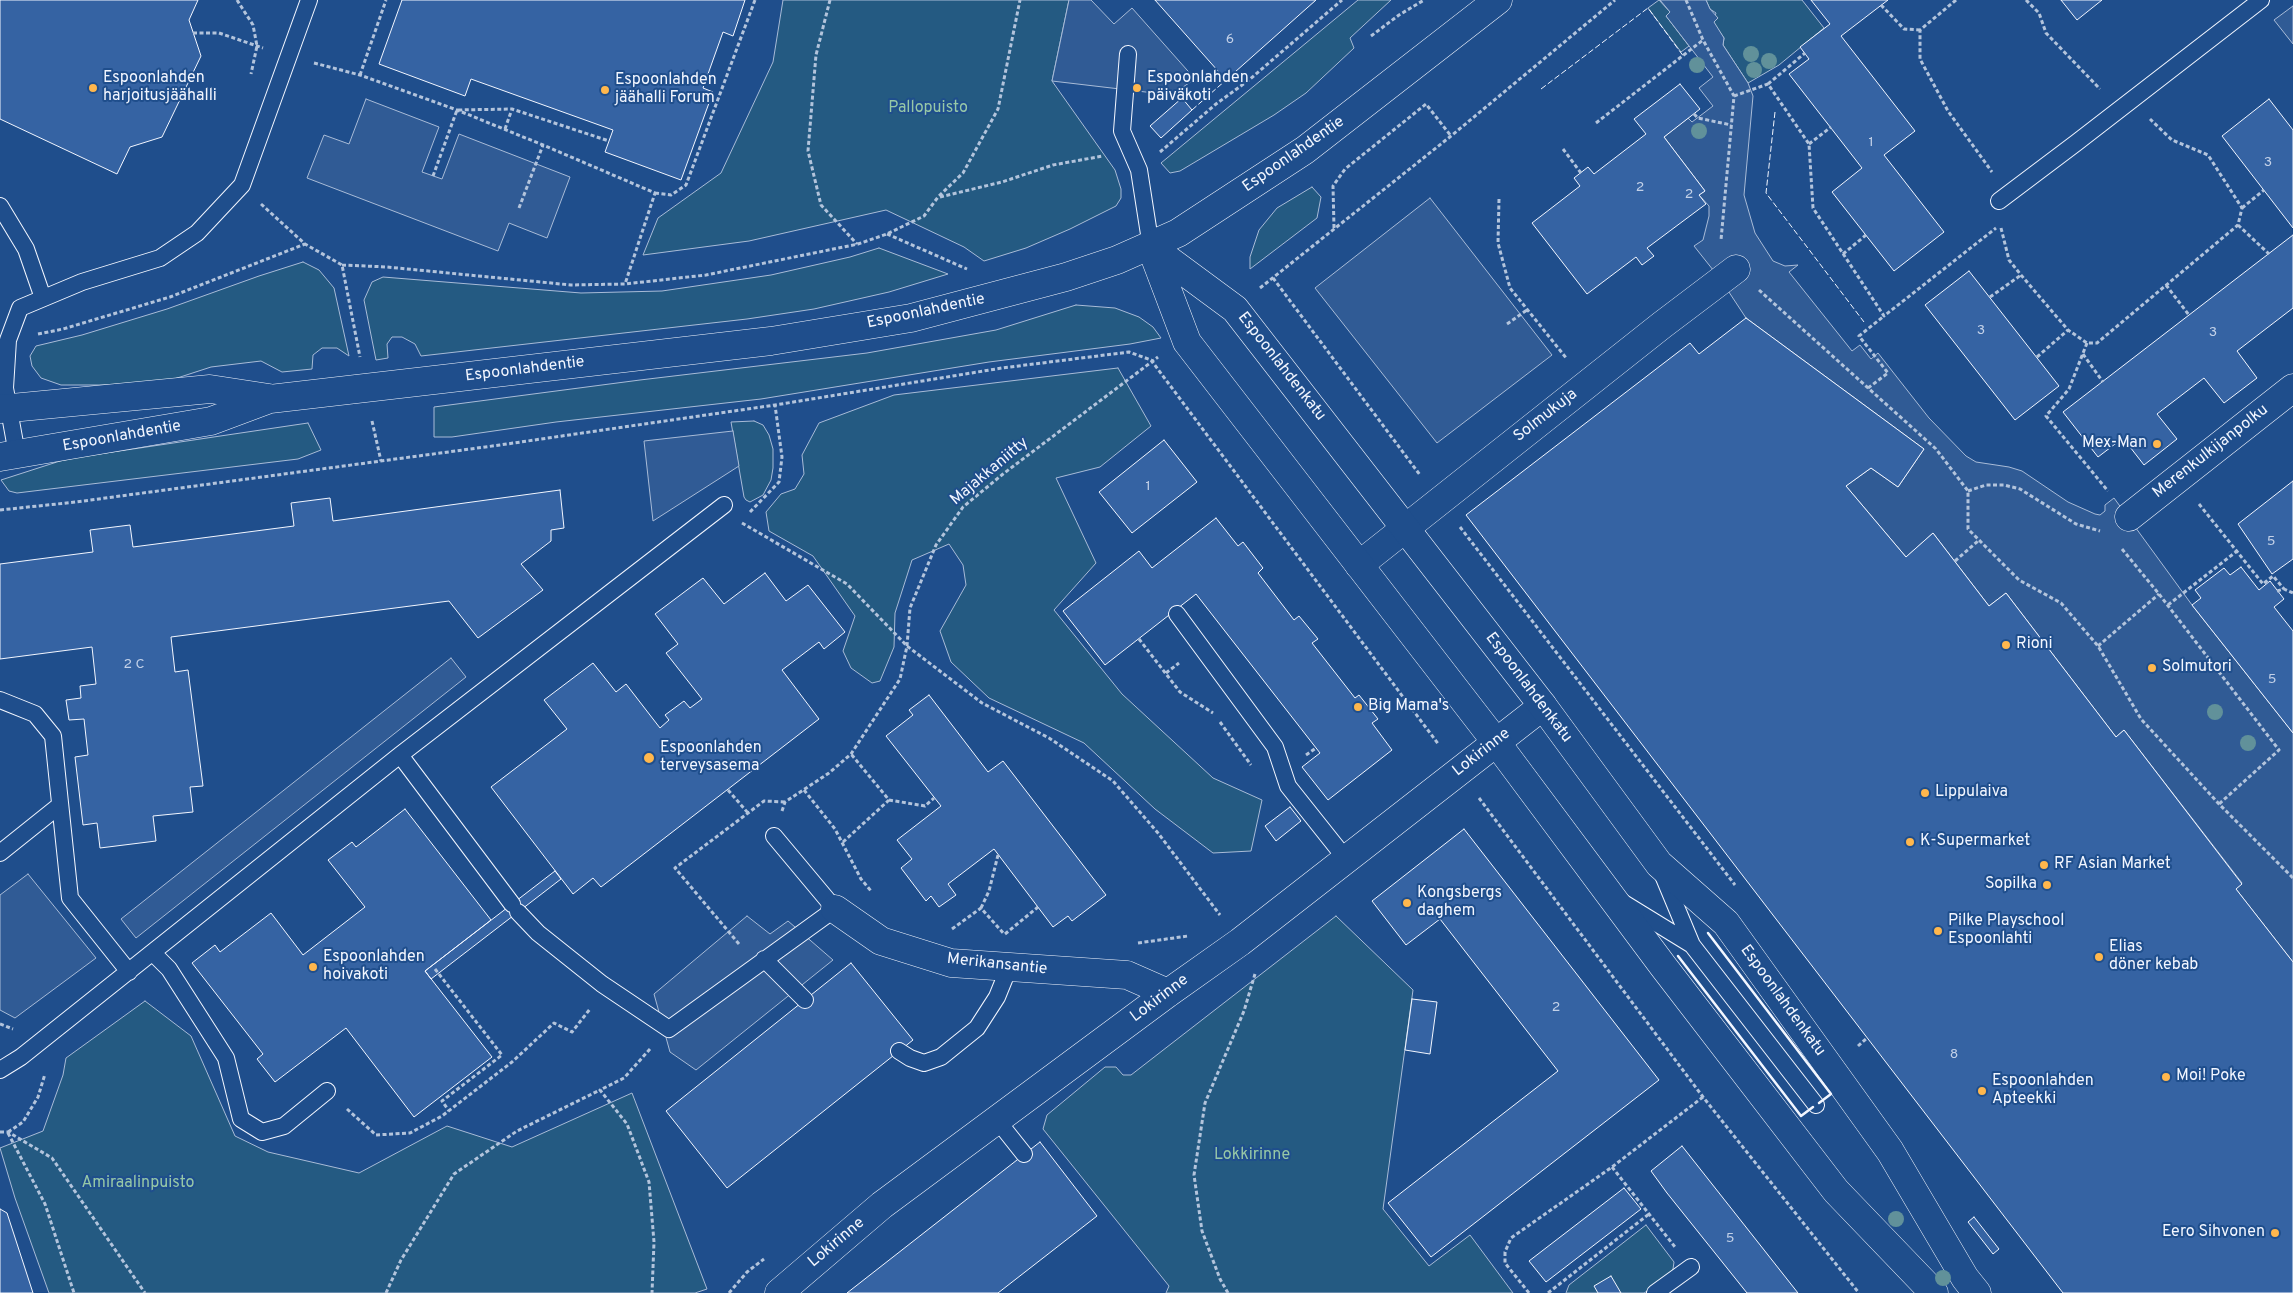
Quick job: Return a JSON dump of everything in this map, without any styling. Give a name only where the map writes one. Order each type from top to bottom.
[{"type":"main road","name":"Espoonlahdentie","points":[[9,456],[211,421],[270,398],[772,341],[911,318],[1018,291],[1109,263],[1178,233],[1305,150],[1498,0]]},
{"type":"main road","name":"Espoonlahdenkatu","points":[[1151,246],[1235,309],[1543,706],[1659,864],[1726,923],[1890,1151],[1965,1278],[1977,1293]]},
{"type":"main road","points":[[1151,246],[1187,342],[1496,742],[1669,974],[1836,1191],[1934,1293]]},
{"type":"main road","name":"Solmukuja","points":[[1359,565],[1736,269]]},
{"type":"main road","name":"Merenkulkijanpolku","points":[[2119,525],[2293,388]]},
{"type":"main road","name":"Espoonlahdentie","points":[[4,408],[210,389],[270,398]]},
{"type":"main road","name":"Lokirinne","points":[[784,1291],[882,1205],[1168,992],[1240,942],[1543,706]]},
{"type":"main road","name":"Merikansantie","points":[[835,909],[881,941],[951,963],[1011,953],[1127,975],[1168,992]]},
{"type":"lane","points":[[9,456],[4,408],[8,340],[20,308],[82,282],[160,258],[197,233],[242,185],[309,0]]},
{"type":"lane","points":[[1999,201],[2261,0]]},
{"type":"lane","points":[[1128,54],[1122,131],[1137,164],[1151,246]]},
{"type":"lane","points":[[0,206],[26,249],[43,298]]},
{"type":"lane","points":[[0,1070],[21,1057],[400,755],[724,505]]},
{"type":"lane","points":[[1177,614],[1275,747],[1288,786],[1346,859]]},
{"type":"lane","points":[[0,700],[35,714],[53,736],[70,898],[129,972]]},
{"type":"lane","points":[[400,755],[515,908],[538,933],[602,984],[669,1029],[835,909],[774,836]]},
{"type":"lane","points":[[0,853],[60,806]]},
{"type":"lane","points":[[1659,864],[1692,945],[1816,1105]]},
{"type":"lane","points":[[1610,894],[1692,945]]},
{"type":"lane","points":[[153,952],[169,969],[226,1058],[241,1119],[262,1132],[284,1126],[327,1091]]},
{"type":"lane","points":[[899,1051],[910,1058],[924,1063],[941,1057],[977,1028],[998,997],[1011,953]]},
{"type":"lane","points":[[760,962],[805,1000]]},
{"type":"lane","points":[[997,1120],[1024,1154]]},
{"type":"lane","points":[[1655,1293],[1691,1267]]},
{"type":"path","points":[[237,0],[253,25],[256,46],[250,79]]},
{"type":"path","points":[[360,75],[386,0]]},
{"type":"path","points":[[193,33],[219,33],[288,56],[360,75],[505,129],[655,193],[671,195],[686,184],[755,0]]},
{"type":"path","points":[[830,0],[816,55],[808,151],[821,205],[858,244]]},
{"type":"path","points":[[242,185],[305,244],[342,265],[387,267],[571,285],[625,284],[706,275],[858,244],[886,234],[924,216],[938,197],[963,173],[998,109],[1020,0]]},
{"type":"path","points":[[938,197],[1002,182],[1053,166],[1105,156],[1137,164],[1342,0]]},
{"type":"path","points":[[1371,36],[1399,15],[1424,0]]},
{"type":"path","points":[[1235,309],[1272,277],[1451,136],[1615,0]]},
{"type":"path","points":[[1686,0],[1703,40],[1734,96],[1720,248],[1736,269],[1936,449],[1968,491],[1968,530],[2019,580],[2061,603],[2098,646],[2142,720],[2219,804],[2293,878]]},
{"type":"path","points":[[1881,5],[1904,29],[1920,30],[1956,0]]},
{"type":"path","points":[[2028,0],[2039,13],[2046,33],[2098,89],[2128,103],[2152,121],[2172,140],[2208,155],[2242,208]]},
{"type":"path","points":[[1920,30],[1920,58],[1948,111],[2001,185],[1999,201]]},
{"type":"path","points":[[1596,123],[1703,40]]},
{"type":"path","points":[[1734,96],[1768,84],[1805,53]]},
{"type":"path","points":[[1768,84],[1809,144],[1813,208],[1884,316]]},
{"type":"path","points":[[1334,228],[1333,186],[1344,169],[1426,104],[1451,136]]},
{"type":"path","points":[[456,110],[512,109],[609,141]]},
{"type":"path","points":[[505,129],[512,109]]},
{"type":"path","points":[[433,176],[456,110]]},
{"type":"path","points":[[1694,114],[1698,118],[1731,126]]},
{"type":"path","points":[[1809,144],[1831,128]]},
{"type":"path","points":[[519,208],[543,145]]},
{"type":"path","points":[[1563,149],[1580,173]]},
{"type":"path","points":[[1868,388],[1888,372],[1859,336],[2000,224],[2009,260],[2068,330],[2087,343],[2097,343],[2238,225],[2242,208],[2264,190]]},
{"type":"path","points":[[625,284],[655,193]]},
{"type":"path","points":[[1499,199],[1498,243],[1510,288],[1569,362]]},
{"type":"path","points":[[2238,225],[2269,254]]},
{"type":"path","points":[[886,234],[1018,291]]},
{"type":"path","points":[[1843,254],[1866,235]]},
{"type":"path","points":[[8,340],[63,329],[170,297],[305,244]]},
{"type":"path","points":[[342,265],[362,364]]},
{"type":"path","points":[[1990,297],[2021,274]]},
{"type":"path","points":[[1272,277],[1440,501],[1741,892]]},
{"type":"path","points":[[2166,285],[2189,315]]},
{"type":"path","points":[[1508,324],[1527,310]]},
{"type":"path","points":[[2036,357],[2068,330]]},
{"type":"path","name":"Majakkaniitty","points":[[784,802],[804,790],[851,754],[900,679],[907,646],[910,608],[936,545],[964,507],[1151,360],[1187,342]]},
{"type":"path","points":[[2087,343],[2069,389],[2046,416],[2119,525],[2159,594],[2278,750],[2219,804]]},
{"type":"path","points":[[0,510],[76,502],[381,461],[775,405],[1002,368],[1129,352],[1151,360],[1703,1097],[1859,1293]]},
{"type":"path","points":[[2082,354],[2103,382]]},
{"type":"path","points":[[775,405],[782,457],[780,482],[760,504],[739,522],[847,584],[907,646],[982,703],[1049,738],[1113,781],[1158,833],[1222,916]]},
{"type":"path","points":[[372,418],[381,461]]},
{"type":"path","points":[[2178,478],[2263,584],[2273,576],[2284,589],[2293,594]]},
{"type":"path","points":[[1968,491],[1986,485],[2004,485],[2020,489],[2076,524],[2119,525]]},
{"type":"path","points":[[1955,560],[1978,541]]},
{"type":"path","points":[[2168,606],[2237,551]]},
{"type":"path","points":[[2277,591],[2284,589]]},
{"type":"path","points":[[2098,646],[2159,594]]},
{"type":"path","points":[[1139,638],[1180,692],[1213,712],[1250,766],[1275,747]]},
{"type":"path","points":[[851,754],[889,800],[925,806],[934,798]]},
{"type":"path","points":[[728,790],[748,813]]},
{"type":"path","points":[[804,790],[835,829],[861,879],[876,897]]},
{"type":"path","points":[[843,842],[889,800]]},
{"type":"path","points":[[760,962],[675,868],[764,801],[784,802],[774,836]]},
{"type":"path","points":[[956,934],[948,932],[981,908],[998,855]]},
{"type":"path","points":[[1005,934],[1038,907]]},
{"type":"path","points":[[981,908],[1005,934],[1011,953]]},
{"type":"path","points":[[1135,943],[1196,935]]},
{"type":"path","points":[[1228,1293],[1220,1279],[1202,1231],[1194,1175],[1205,1103],[1244,1011],[1257,965]]},
{"type":"path","points":[[435,969],[502,1055],[442,1101],[449,1111]]},
{"type":"path","points":[[327,1091],[376,1135],[410,1133],[449,1111],[512,1062],[554,1023],[572,1032],[592,1007]]},
{"type":"path","points":[[386,1293],[401,1260],[454,1174],[517,1131],[624,1078],[669,1029]]},
{"type":"path","points":[[1858,1046],[1867,1038]]},
{"type":"path","points":[[600,1090],[627,1124],[649,1182],[654,1242],[652,1293]]},
{"type":"path","points":[[1529,1293],[1506,1263],[1505,1252],[1511,1238],[1612,1167],[1703,1097]]},
{"type":"path","points":[[0,1132],[8,1132],[52,1158],[144,1293]]},
{"type":"path","points":[[8,1132],[45,1204],[74,1293]]},
{"type":"path","points":[[1612,1167],[1691,1267]]},
{"type":"path","points":[[1548,1293],[1649,1214]]},
{"type":"green space","name":"Pallopuisto","points":[[783,0],[1069,0],[1052,81],[1115,170],[1121,189],[1121,198],[1116,206],[1070,229],[1026,248],[984,261],[964,247],[886,210],[749,241],[643,255],[658,218],[721,173],[773,62]]},
{"type":"green space","points":[[1358,0],[1391,0],[1350,38],[1354,48],[1306,93],[1274,115],[1180,171],[1170,173],[1161,163]]},
{"type":"green space","points":[[1659,0],[1670,12],[1666,16],[1689,46],[1681,52],[1648,8]]},
{"type":"green space","points":[[1706,0],[1802,0],[1824,28],[1779,65],[1748,83],[1723,45],[1724,38],[1713,22],[1716,13],[1710,9]]},
{"type":"green space","points":[[1312,187],[1321,197],[1317,218],[1250,269],[1250,257],[1259,230],[1277,208]]},
{"type":"green space","points":[[879,248],[948,274],[889,292],[814,309],[747,319],[421,356],[415,344],[402,337],[392,337],[387,344],[388,358],[376,360],[364,300],[372,282],[383,277],[581,293],[662,291],[771,275],[850,257]]},
{"type":"green space","points":[[303,262],[319,270],[334,288],[349,356],[337,348],[322,348],[313,355],[312,369],[282,372],[261,361],[211,367],[168,381],[105,385],[61,385],[41,378],[32,366],[30,356],[36,346],[82,335],[167,309]]},
{"type":"green space","points":[[1076,305],[1115,308],[1139,317],[1153,327],[1161,338],[1130,344],[989,362],[761,399],[556,422],[452,437],[434,437],[434,407],[867,353],[996,330]]},
{"type":"green space","points":[[1118,368],[1151,426],[1100,467],[1056,478],[1096,563],[1054,610],[1122,694],[1213,778],[1262,800],[1251,851],[1213,853],[1155,809],[1084,743],[989,698],[951,662],[940,631],[966,585],[963,565],[949,544],[912,560],[895,613],[894,647],[880,681],[872,683],[851,668],[843,651],[855,616],[813,556],[769,531],[766,512],[781,494],[795,489],[804,474],[802,455],[819,423],[894,395]]},
{"type":"green space","points":[[754,421],[763,425],[769,435],[773,449],[773,468],[771,480],[763,495],[750,502],[744,497],[731,422]]},
{"type":"green space","points":[[308,423],[321,450],[298,459],[17,493],[9,491],[1,480],[60,461],[79,457]]},
{"type":"green space","name":"Lokkirinne","points":[[1336,916],[1413,990],[1383,1209],[1429,1266],[1470,1235],[1513,1293],[1166,1293],[1169,1286],[1043,1129],[1047,1115],[1105,1067],[1116,1067],[1123,1075],[1131,1075]]},
{"type":"green space","name":"Amiraalinpuisto","points":[[145,1001],[191,1036],[235,1136],[268,1152],[359,1173],[447,1126],[512,1147],[632,1093],[707,1289],[695,1293],[49,1293],[15,1198],[0,1148],[43,1131],[63,1075],[66,1058]]},
{"type":"green space","points":[[1646,1225],[1674,1262],[1672,1276],[1644,1293],[1566,1293],[1569,1285]]},
{"type":"shaded area","points":[[1069,0],[1091,0],[1114,24],[1132,8],[1195,79],[1171,95],[1052,81]]},
{"type":"shaded area","name":"Solmutori","points":[[1660,0],[1706,0],[1710,9],[1718,18],[1714,22],[1724,38],[1723,45],[1748,83],[1753,96],[1744,195],[1755,233],[1773,261],[1785,266],[1798,265],[1789,272],[1852,351],[1860,345],[1871,359],[1878,353],[1929,418],[1966,456],[1976,462],[2022,471],[2068,502],[2095,514],[2100,515],[2105,511],[2105,505],[2114,498],[2192,605],[2293,733],[2293,962],[2236,889],[2242,883],[2124,730],[2116,737],[2006,593],[1989,606],[1933,533],[1906,557],[1846,486],[1871,468],[1898,487],[1924,449],[1746,318],[1721,280],[1694,246],[1703,240],[1709,216],[1709,206],[1699,195],[1705,191],[1664,137],[1688,118],[1692,122],[1713,106],[1699,88],[1713,77],[1666,16],[1670,12]]},
{"type":"shaded area","points":[[2293,6],[2293,44],[2274,20]]},
{"type":"shaded area","points":[[366,99],[439,127],[422,172],[442,179],[459,134],[570,177],[547,238],[509,223],[498,251],[307,178],[324,135],[349,144]]},
{"type":"shaded area","points":[[1430,198],[1552,355],[1437,443],[1315,288]]},
{"type":"shaded area","points":[[733,431],[739,466],[653,521],[644,441]]},
{"type":"shaded area","points":[[451,658],[466,677],[136,938],[121,919]]},
{"type":"shaded area","points":[[28,874],[96,958],[15,1018],[0,1010],[0,895]]},
{"type":"shaded area","points":[[747,916],[770,934],[788,921],[833,960],[696,1070],[670,1052],[654,994]]},
{"type":"building","name":"Espoonlahden harjoitusjäähalli","points":[[0,0],[198,0],[189,20],[201,56],[162,137],[130,147],[117,174],[0,119]]},
{"type":"building","name":"Espoonlahden jäähalli Forum","points":[[402,0],[745,0],[733,36],[723,32],[703,88],[713,92],[681,180],[605,152],[613,130],[471,79],[465,96],[379,64]]},
{"type":"building","points":[[1155,0],[1316,0],[1226,80]]},
{"type":"building","points":[[1811,0],[1888,0],[1841,36],[1915,131],[1884,155],[1944,232],[1894,271],[1832,192],[1862,168],[1789,74],[1809,59],[1800,47],[1830,24]]},
{"type":"building","points":[[2061,0],[2102,0],[2077,20]]},
{"type":"building","points":[[1680,84],[1700,109],[1664,137],[1705,191],[1699,195],[1706,204],[1647,248],[1654,256],[1642,265],[1636,257],[1587,294],[1532,223],[1580,186],[1574,178],[1588,167],[1594,174],[1646,134],[1634,119]]},
{"type":"building","points":[[1182,98],[1192,110],[1161,138],[1150,126]]},
{"type":"building","points":[[2269,99],[2293,130],[2293,228],[2222,136]]},
{"type":"building","points":[[2293,235],[2293,308],[2237,351],[2257,378],[2224,403],[2204,378],[2157,414],[2177,439],[2144,465],[2123,438],[2098,457],[2063,412]]},
{"type":"building","points":[[1969,271],[2059,386],[2015,420],[1925,305]]},
{"type":"building","name":"Lippulaiva","points":[[1746,318],[1924,449],[1898,487],[1871,468],[1846,486],[1906,557],[1933,533],[1989,606],[2006,593],[2116,737],[2124,730],[2242,884],[2236,889],[2293,962],[2293,1293],[2063,1293],[1466,515],[1690,343],[1699,354]]},
{"type":"building","points":[[1164,440],[1197,482],[1132,533],[1099,492]]},
{"type":"building","points":[[2293,481],[2293,559],[2272,574],[2238,524]]},
{"type":"building","points":[[560,490],[564,528],[551,530],[551,541],[521,564],[543,590],[478,638],[449,601],[171,637],[175,672],[188,670],[203,786],[190,787],[193,812],[153,816],[156,841],[100,848],[97,823],[83,825],[75,757],[88,755],[84,719],[69,720],[66,700],[81,698],[80,686],[96,684],[92,647],[0,659],[0,564],[93,552],[90,530],[130,525],[133,547],[294,526],[291,503],[330,498],[333,521]]},
{"type":"building","points":[[1216,518],[1238,546],[1243,542],[1263,568],[1258,573],[1294,620],[1299,616],[1318,639],[1312,643],[1355,698],[1359,695],[1378,719],[1372,723],[1392,750],[1328,800],[1302,767],[1320,753],[1196,594],[1105,665],[1063,611],[1139,551],[1152,568]]},
{"type":"building","points":[[2241,567],[2259,590],[2270,581],[2284,599],[2274,607],[2293,631],[2293,733],[2192,605],[2201,598],[2195,590],[2224,568],[2230,575]]},
{"type":"building","name":"Espoonlahden terveysasema","points":[[765,573],[786,601],[808,585],[845,632],[824,649],[819,642],[782,670],[819,719],[601,887],[593,878],[573,894],[491,787],[567,729],[544,700],[593,663],[616,692],[626,684],[660,728],[669,720],[665,715],[684,701],[690,708],[702,699],[666,653],[678,644],[655,614],[703,578],[724,604]]},
{"type":"building","points":[[929,695],[988,772],[1003,761],[1106,895],[1072,921],[1068,916],[1053,927],[994,849],[948,884],[956,895],[939,907],[931,896],[926,901],[901,868],[912,859],[897,840],[941,806],[886,736],[913,715],[909,710]]},
{"type":"building","points":[[1290,807],[1301,821],[1276,841],[1265,826]]},
{"type":"building","name":"Espoonlahden hoivakoti","points":[[405,809],[491,920],[425,971],[492,1057],[414,1117],[346,1028],[275,1082],[257,1059],[263,1054],[192,963],[215,945],[220,952],[271,913],[303,955],[365,907],[328,860],[352,842],[356,847]]},
{"type":"building","points":[[1464,829],[1659,1080],[1431,1257],[1388,1203],[1558,1071],[1440,919],[1406,945],[1372,901]]},
{"type":"building","points":[[555,871],[561,879],[431,979],[425,971]]},
{"type":"building","points":[[851,963],[913,1040],[727,1188],[666,1111]]},
{"type":"building","points":[[1412,999],[1437,1002],[1430,1054],[1405,1050]]},
{"type":"building","points":[[1040,1142],[1097,1216],[998,1293],[847,1293]]},
{"type":"building","points":[[1682,1146],[1798,1293],[1747,1293],[1667,1193],[1651,1171]]},
{"type":"building","points":[[1624,1188],[1641,1209],[1546,1282],[1529,1261]]},
{"type":"building","points":[[0,1209],[7,1213],[33,1293],[0,1293]]},
{"type":"building","points":[[1974,1217],[1999,1249],[1993,1254],[1968,1222]]},
{"type":"building","points":[[1611,1276],[1621,1293],[1598,1293],[1594,1286]]},
{"type":"fence","points":[[1541,89],[1648,8],[1684,57]]},
{"type":"fence","points":[[1192,110],[1226,80]]},
{"type":"fence","points":[[1775,112],[1766,193],[1864,322]]},
{"type":"wall","points":[[1708,933],[1831,1094],[1819,1103]]},
{"type":"wall","points":[[1678,956],[1801,1116],[1813,1107]]},
{"type":"place","name":"Espoonlahden harjoitusjäähalli","points":[[93,88]]},
{"type":"place","name":"Espoonlahden päiväkoti","points":[[1137,88]]},
{"type":"place","name":"Espoonlahden jäähalli Forum","points":[[605,90]]},
{"type":"place","name":"Mex-Man","points":[[2157,444]]},
{"type":"place","name":"Rioni","points":[[2006,645]]},
{"type":"place","name":"Solmutori","points":[[2152,668]]},
{"type":"place","name":"Big Mama's","points":[[1358,707]]},
{"type":"place","name":"Espoonlahden terveysasema","points":[[649,758]]},
{"type":"place","name":"Lippulaiva","points":[[1925,793]]},
{"type":"place","name":"K-Supermarket","points":[[1910,842]]},
{"type":"place","name":"RF Asian Market","points":[[2044,865]]},
{"type":"place","name":"Sopilka","points":[[2047,885]]},
{"type":"place","name":"Kongsbergs daghem","points":[[1407,903]]},
{"type":"place","name":"Pilke Playschool Espoonlahti","points":[[1938,931]]},
{"type":"place","name":"Elias döner kebab","points":[[2099,957]]},
{"type":"place","name":"Espoonlahden hoivakoti","points":[[313,967]]},
{"type":"place","name":"Moi! Poke","points":[[2166,1077]]},
{"type":"place","name":"Espoonlahden Apteekki","points":[[1982,1091]]},
{"type":"place","name":"Eero Sihvonen","points":[[2275,1233]]}]
